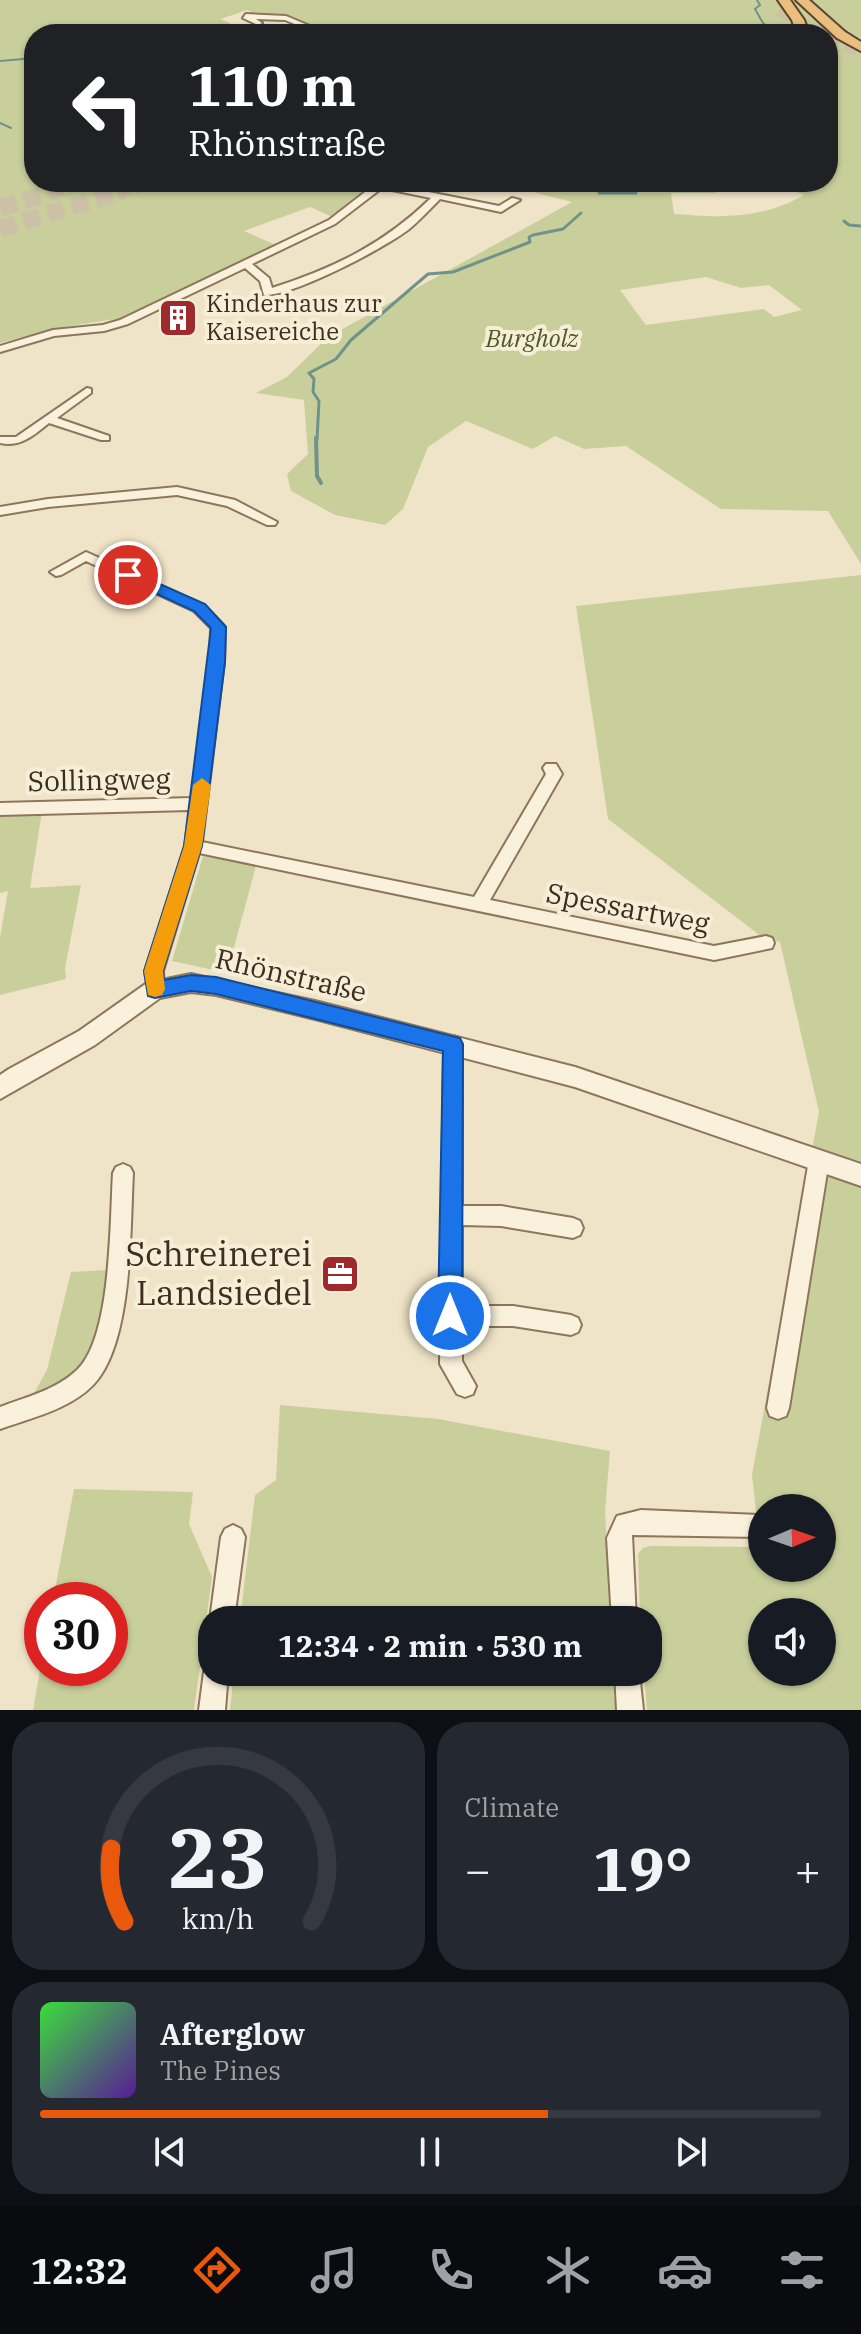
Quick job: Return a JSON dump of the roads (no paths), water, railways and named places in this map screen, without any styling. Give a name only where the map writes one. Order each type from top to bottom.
[{"type":"highway","points":[[795,0],[810,24]]},
{"type":"highway","points":[[802,0],[829,24]]},
{"type":"highway","points":[[778,4],[795,24]]},
{"type":"highway","points":[[838,32],[861,47]]},
{"type":"street","points":[[258,23],[246,16],[286,18],[301,24]]},
{"type":"street","points":[[0,349],[53,333],[104,328],[124,322],[339,218],[372,192]]},
{"type":"street","points":[[421,192],[501,209],[515,200]]},
{"type":"street","points":[[245,263],[265,280],[268,293],[291,286],[384,241],[406,227],[438,196]]},
{"type":"street","points":[[0,440],[10,442],[20,439],[87,391]]},
{"type":"street","points":[[48,419],[105,438]]},
{"type":"street","points":[[0,511],[48,503],[177,491],[231,503],[271,522]]},
{"type":"street","points":[[56,572],[86,556],[179,598],[213,618],[218,627],[193,846],[154,971],[155,990]]},
{"type":"street","points":[[479,904],[554,774],[551,768]]},
{"type":"street","name":"Sollingweg","points":[[0,809],[199,804]]},
{"type":"street","name":"Spessartweg","points":[[193,846],[714,953],[766,943]]},
{"type":"street","name":"Rhönstraße","points":[[0,1089],[17,1076],[87,1038],[155,990],[191,983],[216,986],[453,1044],[575,1077],[861,1175]]},
{"type":"street","points":[[453,1044],[451,1364],[465,1386]]},
{"type":"street","points":[[778,1408],[819,1160]]},
{"type":"street","points":[[0,1418],[67,1391],[98,1363],[109,1330],[123,1173]]},
{"type":"street","points":[[450,1215],[501,1216],[573,1228]]},
{"type":"street","points":[[450,1316],[513,1316],[571,1325]]},
{"type":"street","points":[[623,1606],[619,1538],[625,1524],[748,1527]]},
{"type":"street","points":[[224,1606],[233,1537]]},
{"type":"street","points":[[212,1710],[215,1686]]},
{"type":"street","points":[[628,1686],[630,1710]]},
{"type":"waterway","points":[[757,0],[760,5],[755,9],[764,24]]},
{"type":"waterway","points":[[0,61],[24,59]]},
{"type":"waterway","points":[[0,123],[11,128]]},
{"type":"waterway","points":[[599,193],[636,193]]},
{"type":"waterway","points":[[317,440],[319,401],[313,392],[314,379],[309,373],[336,359],[351,340],[428,274],[453,272],[530,242],[529,237],[533,235],[563,229],[581,213]]},
{"type":"waterway","points":[[844,221],[849,225],[861,226]]},
{"type":"waterway","points":[[316,438],[317,476],[321,483]]},
{"type":"tunnel","points":[[779,10],[804,24]]},
{"type":"tunnel","points":[[838,41],[861,51]]},
{"type":"tunnel","points":[[0,208],[53,192]]},
{"type":"tunnel","points":[[0,229],[120,192]]},
{"type":"place","name":"Kinderhaus zur Kaisereiche","points":[[178,318]]},
{"type":"place","name":"Schreinerei Landsiedel","points":[[340,1274]]},
{"type":"park label","name":"Burgholz","points":[[532,339]]}]
